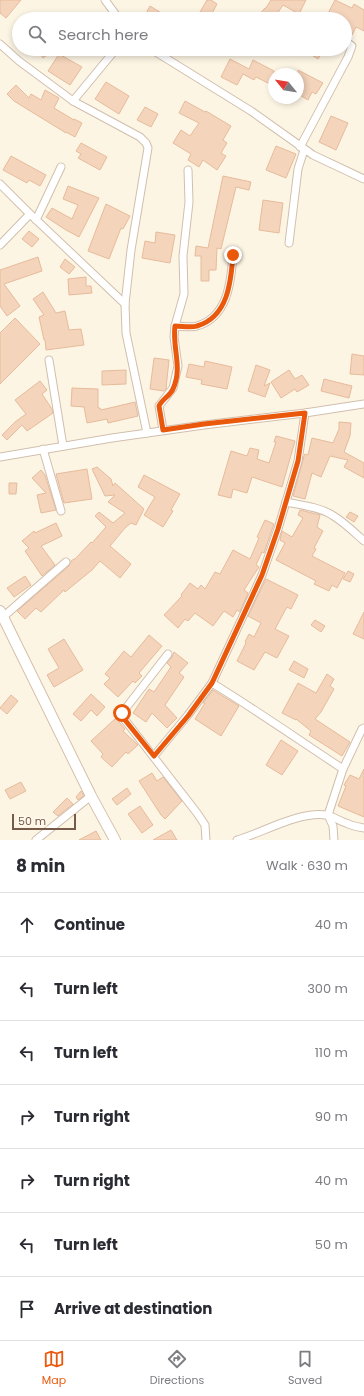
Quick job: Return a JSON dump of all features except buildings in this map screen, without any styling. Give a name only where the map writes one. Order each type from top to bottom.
[{"type":"street","points":[[105,0],[114,12]]},
{"type":"street","points":[[0,44],[12,55]]},
{"type":"street","points":[[13,56],[73,101],[140,137],[146,143],[148,148],[131,250],[125,304],[126,333],[148,433]]},
{"type":"street","points":[[73,101],[110,56]]},
{"type":"street","points":[[162,56],[251,111],[313,156],[364,180]]},
{"type":"street","points":[[289,242],[302,148],[348,56]]},
{"type":"street","points":[[36,220],[61,167]]},
{"type":"street","points":[[163,430],[159,406],[173,388],[178,366],[174,337],[175,326],[184,294],[184,256],[189,202],[188,170]]},
{"type":"street","points":[[0,184],[125,304]]},
{"type":"street","points":[[0,245],[30,214]]},
{"type":"street","points":[[175,326],[197,326],[218,314],[228,290],[233,255]]},
{"type":"street","points":[[49,360],[63,446]]},
{"type":"street","points":[[0,456],[204,424],[305,413],[364,404]]},
{"type":"street","points":[[154,756],[188,716],[212,683],[262,575],[278,529],[298,461],[305,413]]},
{"type":"street","points":[[43,449],[61,511]]},
{"type":"street","points":[[286,502],[318,509],[332,514],[364,542]]},
{"type":"street","points":[[66,562],[1,614],[91,796],[115,840]]},
{"type":"street","points":[[168,654],[122,713],[125,720],[154,756],[205,825],[206,840]]},
{"type":"street","points":[[212,683],[245,703],[343,769]]},
{"type":"street","points":[[334,840],[333,826],[328,815],[343,769],[362,729],[364,728]]},
{"type":"street","points":[[36,840],[91,796]]},
{"type":"street","points":[[237,840],[304,816],[320,814],[328,815],[346,823],[364,828]]},
{"type":"route","points":[[122,713],[125,720],[154,756],[188,716],[212,683],[262,575],[278,529],[298,461],[305,413],[163,430],[159,406],[170,394],[173,388],[178,366],[174,337],[175,326],[197,326],[218,314],[228,290],[233,255]]}]
